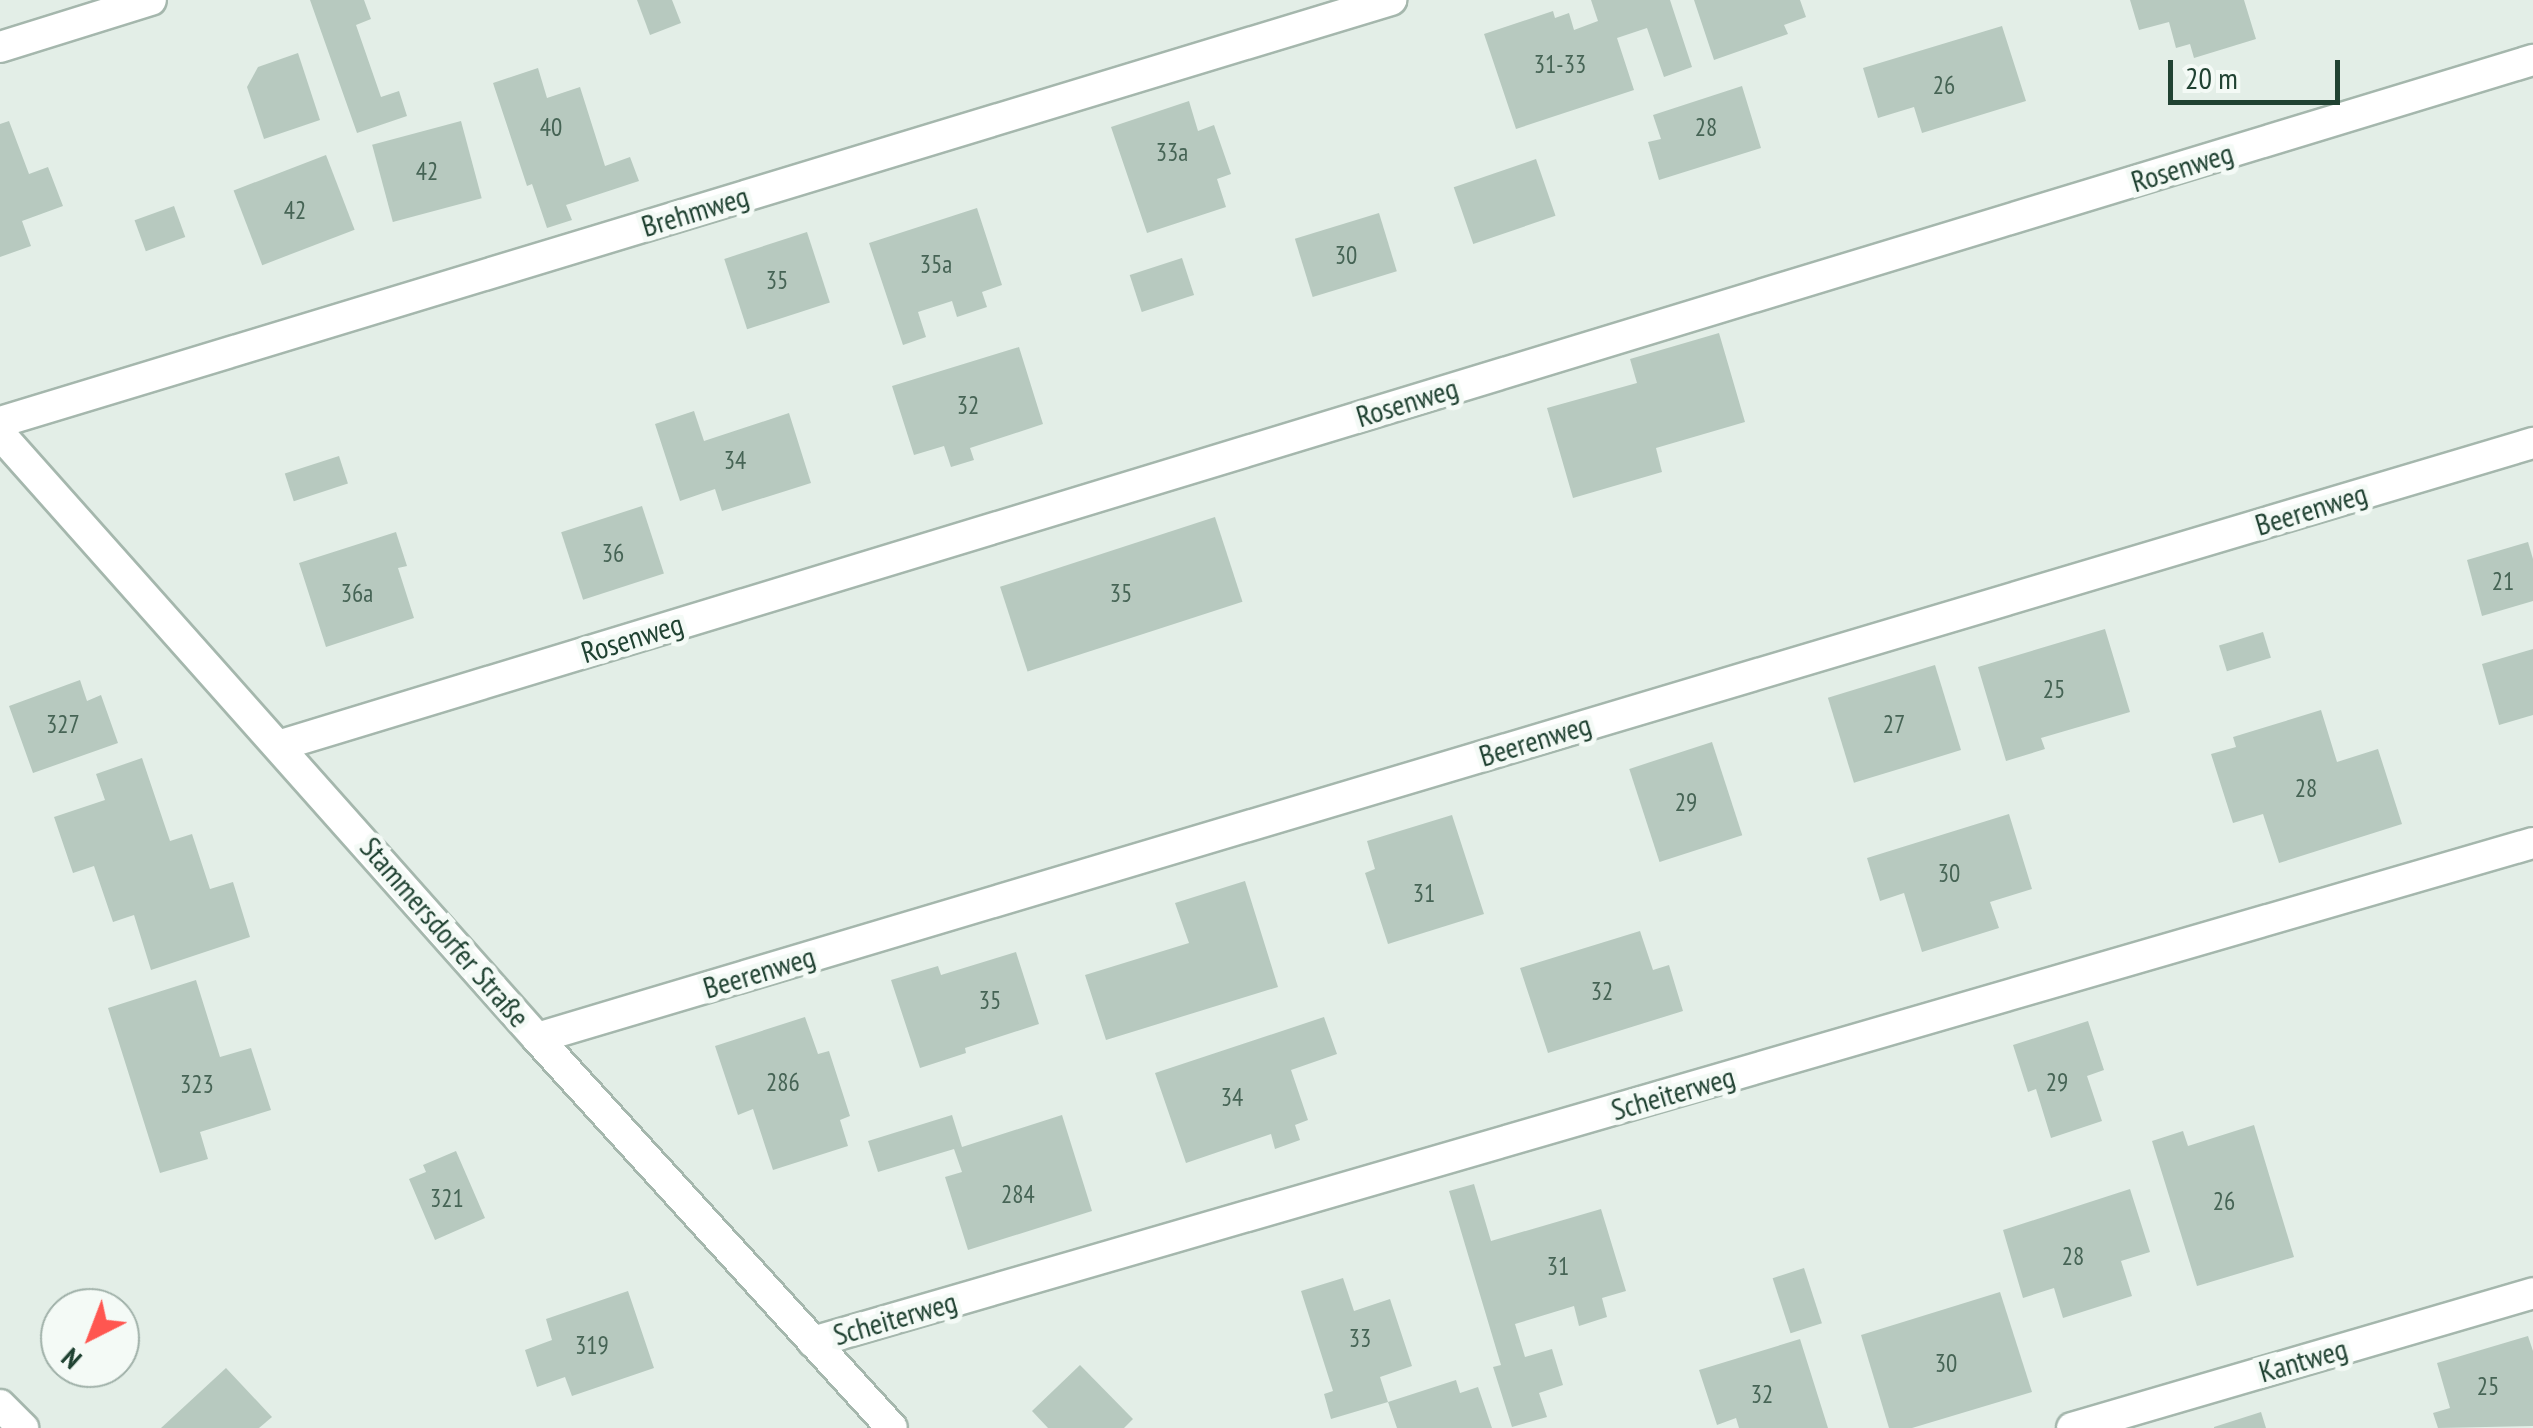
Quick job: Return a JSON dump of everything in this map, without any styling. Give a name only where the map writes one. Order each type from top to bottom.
[{"type":"street","points":[[0,47],[151,0]]},
{"type":"street","name":"Brehmweg","points":[[0,422],[1390,0]]},
{"type":"street","name":"Rosenweg","points":[[281,745],[2533,60]]},
{"type":"street","name":"Stammersdorfer Straße","points":[[0,434],[281,745],[537,1038],[892,1428]]},
{"type":"street","name":"Beerenweg","points":[[537,1038],[2533,442]]},
{"type":"street","name":"Scheiterweg","points":[[814,1342],[2533,843]]},
{"type":"street","name":"Kantweg","points":[[2072,1428],[2533,1293]]},
{"type":"street","points":[[0,1405],[23,1428]]},
{"type":"building","points":[[310,0],[364,0],[371,19],[356,25],[381,97],[399,91],[407,116],[357,133]]},
{"type":"building","points":[[637,0],[672,0],[681,23],[650,35]]},
{"type":"building","points":[[1591,0],[1670,0],[1692,67],[1664,77],[1647,28],[1617,38],[1634,90],[1516,129],[1484,34],[1553,11],[1555,18],[1569,13],[1574,30],[1598,21]]},
{"type":"building","points":[[1694,0],[1800,0],[1806,17],[1784,25],[1788,34],[1714,60]]},
{"type":"building","points":[[2130,0],[2244,0],[2256,39],[2194,58],[2190,44],[2176,48],[2169,22],[2139,30]]},
{"type":"building","points":[[2002,26],[2026,101],[1922,133],[1914,107],[1878,118],[1863,68]]},
{"type":"building","points":[[298,53],[320,120],[264,139],[247,87],[258,67]]},
{"type":"building","points":[[538,68],[547,98],[580,87],[605,166],[630,157],[639,181],[566,205],[572,220],[547,228],[532,184],[527,186],[493,83]]},
{"type":"building","points":[[1742,86],[1761,148],[1659,180],[1648,142],[1661,139],[1653,115]]},
{"type":"building","points":[[1189,101],[1198,131],[1214,125],[1231,174],[1217,179],[1226,207],[1147,233],[1111,127]]},
{"type":"building","points":[[9,121],[29,174],[48,167],[63,206],[22,221],[31,246],[0,257],[0,124]]},
{"type":"building","points":[[461,121],[482,198],[393,222],[372,145]]},
{"type":"building","points":[[326,155],[355,230],[262,265],[234,190]]},
{"type":"building","points":[[1536,159],[1556,216],[1473,244],[1454,187]]},
{"type":"building","points":[[174,206],[185,237],[146,251],[135,220]]},
{"type":"building","points":[[977,208],[1002,285],[982,292],[987,307],[957,317],[952,301],[918,312],[926,337],[903,345],[869,243]]},
{"type":"building","points":[[1379,213],[1397,271],[1313,297],[1295,239]]},
{"type":"building","points":[[807,232],[830,302],[747,329],[724,259]]},
{"type":"building","points":[[1182,258],[1194,295],[1142,312],[1130,275]]},
{"type":"building","points":[[1719,333],[1745,422],[1656,448],[1662,472],[1573,498],[1547,408],[1637,383],[1630,359]]},
{"type":"building","points":[[1019,347],[1043,424],[970,448],[974,460],[951,467],[944,446],[914,455],[892,386]]},
{"type":"building","points":[[694,411],[704,441],[789,413],[811,483],[722,511],[715,489],[680,501],[655,424]]},
{"type":"building","points":[[339,456],[348,484],[294,501],[285,474]]},
{"type":"building","points":[[642,506],[664,574],[583,600],[561,532]]},
{"type":"building","points":[[1215,517],[1243,602],[1028,671],[1000,587]]},
{"type":"building","points":[[396,532],[407,566],[398,568],[414,618],[326,647],[299,563]]},
{"type":"building","points":[[2528,542],[2533,559],[2533,601],[2482,616],[2467,560]]},
{"type":"building","points":[[2105,629],[2130,712],[2041,738],[2045,749],[2006,761],[1978,667]]},
{"type":"building","points":[[2263,632],[2271,658],[2227,671],[2219,645]]},
{"type":"building","points":[[2533,649],[2533,715],[2499,725],[2482,664]]},
{"type":"building","points":[[1935,665],[1961,750],[1854,783],[1828,698]]},
{"type":"building","points":[[80,680],[87,701],[101,695],[118,743],[33,773],[9,706]]},
{"type":"building","points":[[2321,710],[2337,762],[2378,749],[2402,824],[2279,863],[2263,814],[2233,823],[2211,754],[2236,747],[2233,737]]},
{"type":"building","points":[[1712,742],[1742,835],[1660,862],[1629,769]]},
{"type":"building","points":[[142,758],[170,841],[192,834],[210,889],[233,882],[250,937],[151,970],[134,915],[113,922],[94,866],[73,873],[54,817],[105,800],[96,774]]},
{"type":"building","points":[[2009,814],[2032,889],[1990,902],[1999,928],[1922,952],[1904,893],[1880,901],[1867,858]]},
{"type":"building","points":[[1452,815],[1484,914],[1388,944],[1365,873],[1375,869],[1367,841]]},
{"type":"building","points":[[1245,881],[1278,987],[1106,1040],[1085,975],[1189,943],[1175,903]]},
{"type":"building","points":[[1640,931],[1653,970],[1669,965],[1683,1011],[1548,1053],[1520,968]]},
{"type":"building","points":[[1016,952],[1039,1024],[965,1048],[966,1053],[920,1068],[891,980],[938,966],[941,975]]},
{"type":"building","points":[[196,980],[220,1057],[251,1048],[271,1110],[200,1132],[208,1159],[160,1173],[108,1008]]},
{"type":"building","points":[[805,1017],[818,1054],[829,1051],[850,1116],[840,1120],[848,1146],[773,1170],[753,1109],[738,1115],[715,1046]]},
{"type":"building","points":[[1324,1017],[1337,1054],[1291,1070],[1308,1120],[1295,1125],[1300,1140],[1275,1149],[1271,1134],[1186,1163],[1155,1073]]},
{"type":"building","points":[[2088,1021],[2104,1070],[2087,1076],[2102,1121],[2051,1138],[2036,1089],[2028,1092],[2013,1045]]},
{"type":"building","points":[[952,1115],[962,1147],[1062,1115],[1092,1211],[968,1250],[945,1177],[962,1172],[954,1149],[878,1172],[868,1141]]},
{"type":"building","points":[[2254,1125],[2294,1257],[2197,1286],[2152,1141],[2183,1131],[2188,1146]]},
{"type":"building","points":[[456,1151],[485,1218],[435,1240],[409,1179],[426,1172],[423,1165]]},
{"type":"building","points":[[1474,1184],[1491,1241],[1601,1209],[1626,1291],[1602,1298],[1607,1317],[1579,1326],[1574,1306],[1515,1324],[1525,1357],[1552,1349],[1563,1385],[1539,1393],[1547,1417],[1512,1427],[1493,1367],[1501,1365],[1449,1191]]},
{"type":"building","points":[[2130,1189],[2150,1252],[2121,1261],[2132,1296],[2063,1318],[2054,1288],[2023,1298],[2003,1230]]},
{"type":"building","points":[[1804,1268],[1822,1323],[1791,1333],[1773,1278]]},
{"type":"building","points":[[1343,1278],[1354,1311],[1390,1299],[1412,1366],[1380,1377],[1388,1402],[1331,1419],[1324,1394],[1333,1391],[1301,1291]]},
{"type":"building","points":[[628,1291],[654,1368],[572,1396],[565,1377],[537,1387],[525,1350],[552,1340],[546,1319]]},
{"type":"building","points":[[2000,1292],[2032,1392],[1912,1428],[1889,1428],[1861,1335]]},
{"type":"building","points":[[2528,1336],[2533,1351],[2533,1426],[2438,1428],[2433,1413],[2450,1408],[2437,1363]]},
{"type":"building","points":[[1800,1339],[1828,1428],[1739,1428],[1736,1418],[1717,1425],[1699,1370]]},
{"type":"building","points":[[1080,1365],[1133,1419],[1124,1428],[1048,1428],[1032,1411]]},
{"type":"building","points":[[226,1368],[272,1417],[259,1428],[161,1428]]},
{"type":"building","points":[[1456,1380],[1460,1393],[1478,1387],[1492,1428],[1397,1428],[1388,1402]]},
{"type":"building","points":[[2261,1412],[2266,1428],[2214,1428],[2214,1427]]}]
